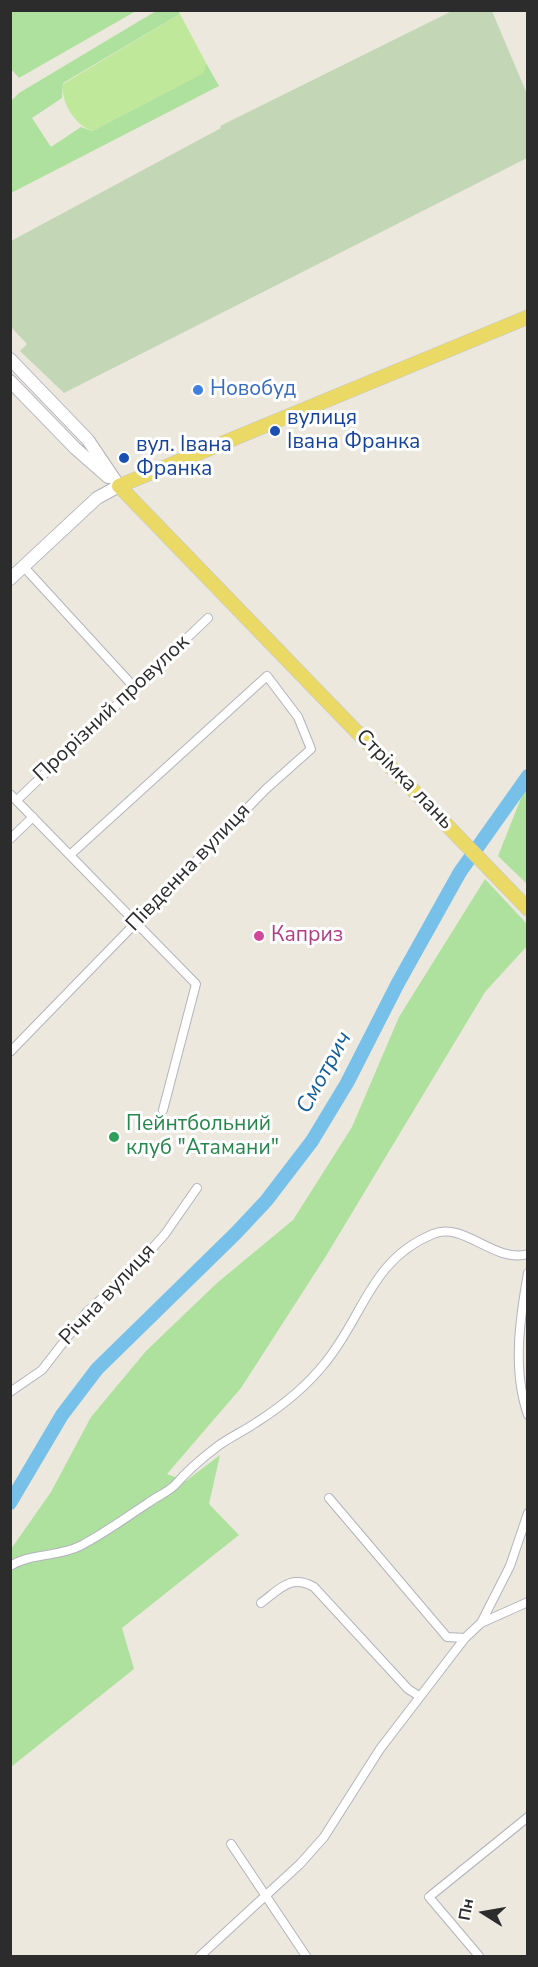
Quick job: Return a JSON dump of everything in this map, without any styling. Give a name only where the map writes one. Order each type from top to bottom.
[{"type":"main road","points":[[10,579],[97,498],[119,486],[528,317]]},
{"type":"main road","points":[[10,359],[88,440],[119,486]]},
{"type":"main road","points":[[10,381],[75,448],[119,486]]},
{"type":"main road","name":"Стрімка лань","points":[[119,486],[528,909]]},
{"type":"street","points":[[23,566],[134,687]]},
{"type":"street","name":"Прорізний провулок","points":[[14,797],[208,618]]},
{"type":"street","name":"Південна вулиця","points":[[10,1052],[266,789],[311,749],[298,717],[267,676],[71,854]]},
{"type":"street","points":[[14,797],[195,984],[163,1110]]},
{"type":"street","points":[[10,839],[33,817]]},
{"type":"street","name":"Річна вулиця","points":[[10,1392],[42,1370],[86,1313],[134,1269],[165,1234],[197,1188]]},
{"type":"street","points":[[10,1566],[76,1548],[117,1526],[175,1485],[188,1470],[220,1444],[280,1407],[326,1362],[378,1276],[393,1259],[409,1247],[432,1234],[446,1231],[487,1247],[517,1255],[528,1254]]},
{"type":"street","points":[[528,1273],[520,1319],[520,1377],[528,1415]]},
{"type":"street","points":[[329,1498],[447,1637],[465,1638]]},
{"type":"street","points":[[481,1623],[510,1566],[528,1513]]},
{"type":"street","points":[[261,1603],[288,1583],[302,1580],[314,1587],[408,1689],[419,1696]]},
{"type":"street","points":[[206,1955],[265,1895],[300,1864],[324,1837],[380,1749],[465,1638],[481,1623],[528,1602]]},
{"type":"street","points":[[479,1956],[429,1897],[528,1817]]},
{"type":"street","points":[[231,1844],[306,1956]]},
{"type":"green space","points":[[454,10],[492,11],[527,94],[527,158],[64,393],[20,351],[27,344],[11,327],[11,241],[221,128],[220,126]]},
{"type":"green space","points":[[14,11],[136,11],[19,78],[11,69],[11,14]]},
{"type":"green space","points":[[156,11],[178,11],[180,14],[63,83],[62,98],[32,118],[51,147],[81,127],[92,131],[203,73],[206,63],[219,86],[11,193],[11,101],[19,93]]},
{"type":"green space","points":[[180,14],[206,63],[204,73],[92,131],[74,118],[64,98],[63,84]]},
{"type":"green space","points":[[527,783],[527,884],[498,856]]},
{"type":"green space","points":[[485,879],[527,924],[527,946],[485,992],[326,1256],[241,1388],[167,1474],[186,1481],[220,1455],[209,1504],[239,1535],[122,1628],[134,1669],[11,1767],[11,1549],[51,1492],[91,1417],[146,1351],[217,1283],[293,1220],[352,1127],[399,1017]]},
{"type":"waterway","name":"Смотрич","points":[[10,1503],[62,1415],[97,1369],[236,1233],[266,1201],[312,1141],[347,1083],[398,983],[460,872],[528,776]]},
{"type":"place","name":"Новобуд","points":[[198,390]]},
{"type":"place","name":"вулиця Івана Франка","points":[[275,431]]},
{"type":"place","name":"вул. Івана Франка","points":[[124,458]]},
{"type":"place","name":"Каприз","points":[[259,936]]},
{"type":"place","name":"Пейнтбольний клуб \"Атамани\"","points":[[114,1137]]}]
